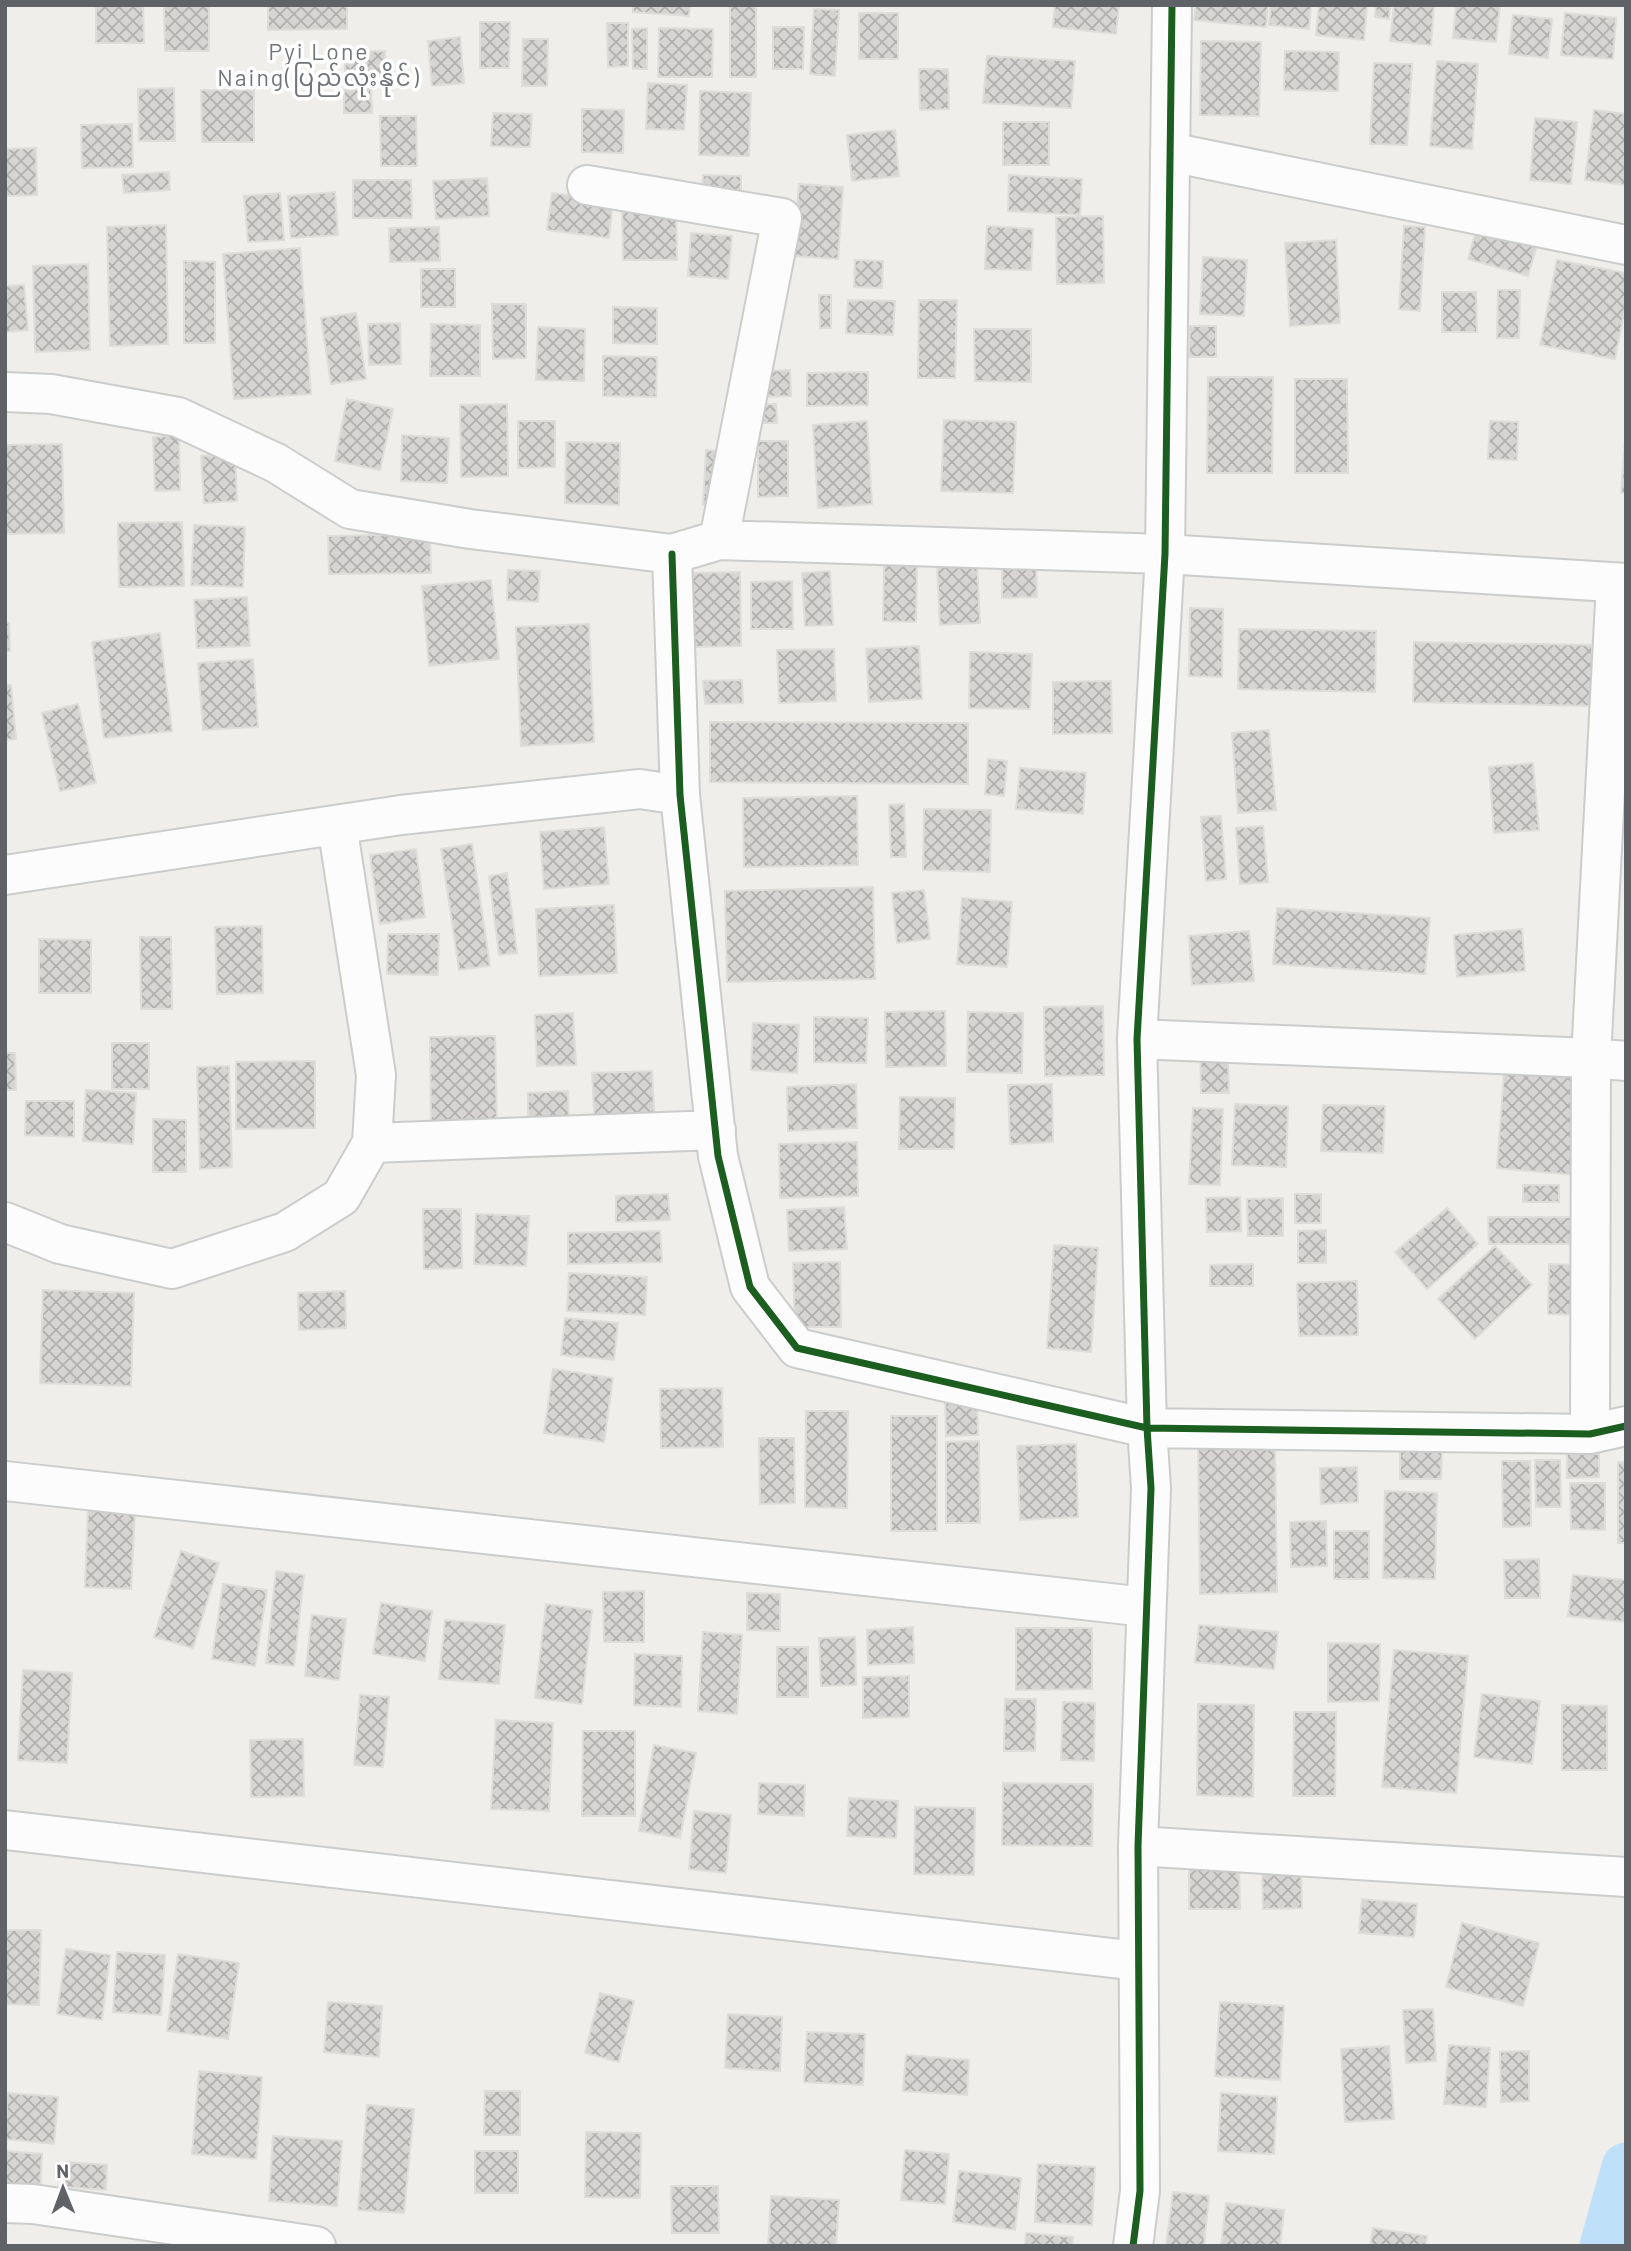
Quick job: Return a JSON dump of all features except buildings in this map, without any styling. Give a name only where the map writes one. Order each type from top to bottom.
[{"type":"street","points":[[1133,2246],[1140,2190],[1138,1846],[1151,1488],[1147,1428],[1137,1039],[1166,554],[1172,5]]},
{"type":"street","points":[[1170,152],[1626,245]]},
{"type":"street","points":[[587,185],[782,218],[719,540]]},
{"type":"street","points":[[5,392],[51,394],[178,417],[276,463],[350,509],[470,529],[672,554],[719,540],[1166,554],[1621,583],[1608,1060],[1608,1430],[1147,1428],[797,1348],[750,1287],[718,1156],[680,795],[672,554]]},
{"type":"street","points":[[5,875],[401,815],[640,789],[680,795]]},
{"type":"street","points":[[5,1222],[60,1244],[172,1269],[285,1233],[341,1197],[372,1143],[376,1075],[337,825]]},
{"type":"street","points":[[1137,1039],[1608,1060]]},
{"type":"street","points":[[372,1143],[716,1129]]},
{"type":"street","points":[[5,1481],[1146,1607]]},
{"type":"street","points":[[5,1830],[1138,1961]]},
{"type":"street","points":[[1138,1846],[1626,1877]]},
{"type":"street","points":[[5,2203],[33,2204],[316,2246]]},
{"type":"waterway","points":[[1604,2246],[1626,2167]]},
{"type":"cycle path","points":[[1133,2246],[1140,2191],[1138,1846],[1151,1488],[1147,1428],[1137,1039],[1165,554],[1172,5]]},
{"type":"cycle path","points":[[672,554],[680,795],[718,1156],[750,1287],[797,1348],[1147,1428],[1590,1434],[1626,1426]]},
{"type":"district","name":"Pyi Lone Naing(ပြည်လုံးနိုင်)","points":[[319,64]]}]
